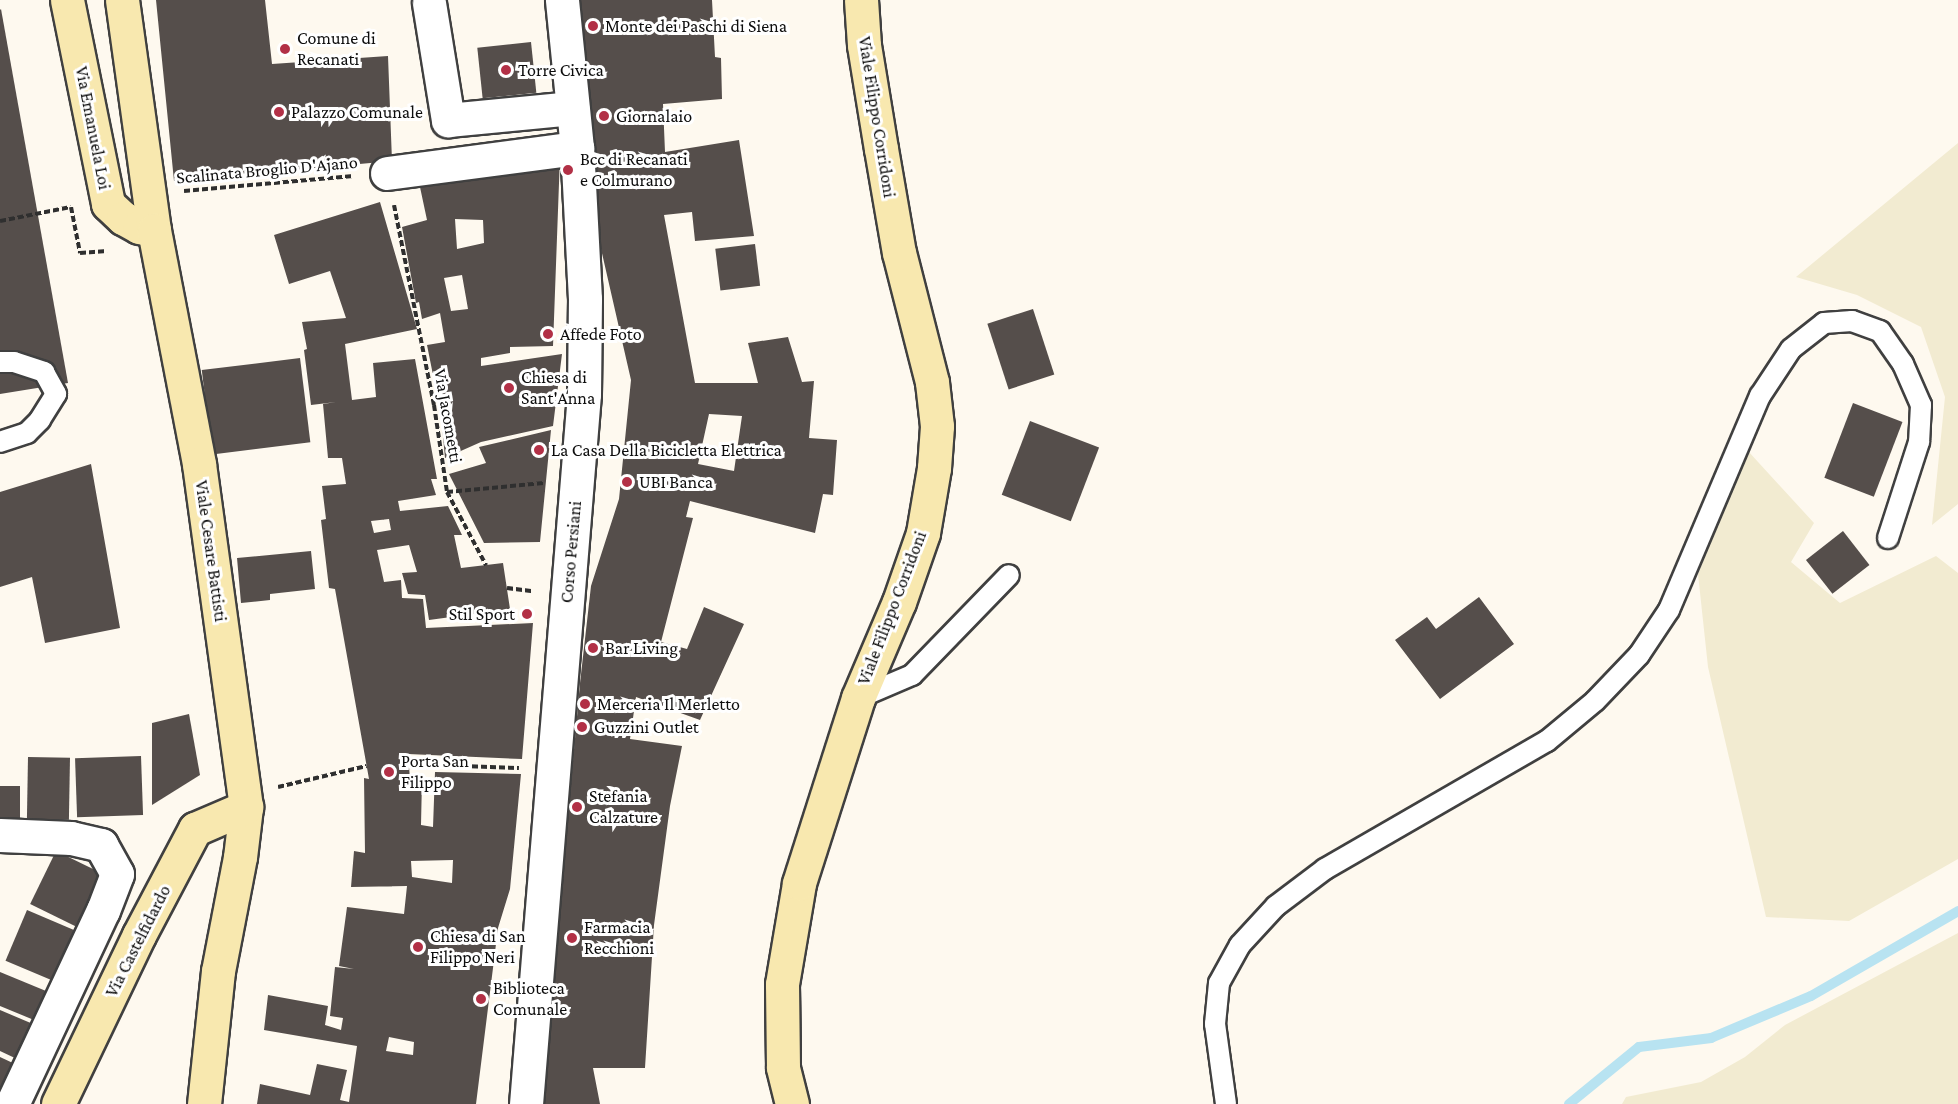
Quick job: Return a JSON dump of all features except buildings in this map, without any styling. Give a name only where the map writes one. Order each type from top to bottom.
[{"type":"street","name":"Via Emanuela Loi","points":[[68,0],[108,204],[123,218],[155,238]]},
{"type":"street","name":"Viale Cesare Battisti","points":[[122,0],[155,238],[199,464],[246,807],[240,858],[218,970],[204,1104]]},
{"type":"street","name":"Corso Persiani","points":[[526,1104],[584,394],[585,299],[577,148],[562,0]]},
{"type":"street","name":"Viale Filippo Corridoni","points":[[792,1104],[783,1067],[782,984],[799,883],[858,698],[898,602],[923,533],[934,468],[937,426],[932,382],[899,253],[880,149],[864,45],[861,0]]},
{"type":"street","points":[[433,1],[448,120],[572,108]]},
{"type":"street","points":[[387,173],[577,148]]},
{"type":"street","name":"Via Castelfidardo","points":[[58,1104],[139,935],[195,829],[246,807]]},
{"type":"street","points":[[0,835],[71,838],[101,845],[117,874],[103,910],[12,1104]]},
{"type":"lane","points":[[1226,1104],[1215,1024],[1219,983],[1240,945],[1276,906],[1325,868],[1547,741],[1595,701],[1639,655],[1669,610],[1760,396],[1791,349],[1824,323],[1852,321],[1880,331],[1903,364],[1921,405],[1919,442],[1887,538]]},
{"type":"lane","points":[[0,362],[14,362],[44,372],[56,394],[40,420],[27,433],[0,442]]},
{"type":"lane","points":[[858,698],[912,675],[1009,575]]},
{"type":"path","name":"Scalinata Broglio D'Ajano","points":[[148,194],[387,173]]},
{"type":"path","points":[[0,221],[71,207],[80,253],[155,238]]},
{"type":"path","name":"Via Jacometti","points":[[396,216],[434,405],[447,492],[578,479]]},
{"type":"path","points":[[447,492],[486,565]]},
{"type":"path","points":[[409,764],[418,762],[552,769]]},
{"type":"path","points":[[246,807],[250,793],[367,766]]},
{"type":"shaded area","points":[[1958,143],[1958,504],[1932,525],[1945,397],[1921,327],[1857,295],[1796,277]]},
{"type":"shaded area","points":[[1748,451],[1814,523],[1791,562],[1840,603],[1936,556],[1958,573],[1958,859],[1849,921],[1766,917],[1708,667],[1698,574]]},
{"type":"shaded area","points":[[1958,933],[1958,1104],[1622,1104],[1626,1097],[1701,1082],[1745,1057],[1785,1025]]},
{"type":"waterway","points":[[1569,1104],[1639,1047],[1711,1038],[1811,996],[1958,911]]},
{"type":"place","name":"Monte dei Paschi di Siena","points":[[593,26]]},
{"type":"place","name":"Comune di Recanati","points":[[285,49]]},
{"type":"place","name":"Torre Civica","points":[[506,70]]},
{"type":"place","name":"Palazzo Comunale","points":[[279,112]]},
{"type":"place","name":"Giornalaio","points":[[604,116]]},
{"type":"place","name":"Bcc di Recanati e Colmurano","points":[[568,170]]},
{"type":"place","name":"Affede Foto","points":[[548,334]]},
{"type":"place","name":"Chiesa di Sant'Anna","points":[[509,388]]},
{"type":"place","name":"La Casa Della Bicicletta Elettrica","points":[[539,450]]},
{"type":"place","name":"UBI Banca","points":[[627,482]]},
{"type":"place","name":"Stil Sport","points":[[527,614]]},
{"type":"place","name":"Bar Living","points":[[593,648]]},
{"type":"place","name":"Merceria Il Merletto","points":[[585,704]]},
{"type":"place","name":"Guzzini Outlet","points":[[582,727]]},
{"type":"place","name":"Porta San Filippo","points":[[389,772]]},
{"type":"place","name":"Stefania Calzature","points":[[577,807]]},
{"type":"place","name":"Farmacia Recchioni","points":[[572,938]]},
{"type":"place","name":"Chiesa di San Filippo Neri","points":[[418,947]]},
{"type":"place","name":"Biblioteca Comunale","points":[[481,999]]}]
